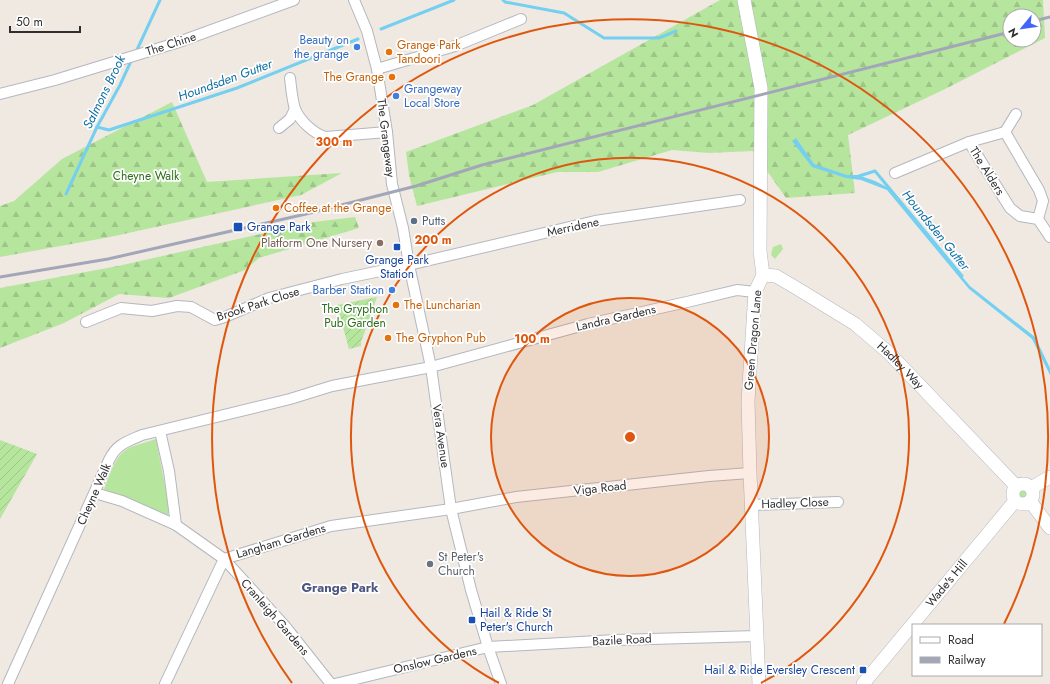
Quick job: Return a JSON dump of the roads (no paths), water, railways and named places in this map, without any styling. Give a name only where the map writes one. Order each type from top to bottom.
[{"type":"street","name":"The Chine","points":[[0,94],[55,80],[176,43],[294,0]]},
{"type":"street","name":"The Grangeway","points":[[354,0],[367,31],[377,69],[387,132],[392,184]]},
{"type":"street","name":"Green Dragon Lane","points":[[744,0],[761,88],[760,251],[763,275],[755,292],[748,401],[759,684]]},
{"type":"street","points":[[377,69],[455,46],[521,19]]},
{"type":"street","points":[[290,78],[295,109],[305,124],[314,132],[326,137],[387,132]]},
{"type":"street","points":[[279,128],[290,119],[295,109]]},
{"type":"street","points":[[1016,114],[1005,132],[1039,190],[1043,201],[1038,219],[1050,237]]},
{"type":"street","name":"The Alders","points":[[1005,132],[969,142],[1010,208],[1020,216],[1038,219]]},
{"type":"street","points":[[895,173],[969,142]]},
{"type":"street","name":"Vera Avenue","points":[[392,184],[403,228],[409,265],[431,367],[451,509],[488,647],[501,684]]},
{"type":"street","name":"Merridene","points":[[409,265],[595,221],[740,200]]},
{"type":"street","name":"Brook Park Close","points":[[86,322],[121,308],[152,311],[177,306],[191,307],[215,320],[269,298],[342,279],[409,265]]},
{"type":"street","name":"Hadley Way","points":[[763,275],[776,276],[855,324],[889,353],[1016,486]]},
{"type":"street","name":"Landra Gardens","points":[[431,367],[588,324],[737,290],[755,292]]},
{"type":"street","name":"Cheyne Walk","points":[[8,684],[115,450],[125,442],[160,431],[290,399],[332,386],[431,367]]},
{"type":"street","points":[[160,431],[169,471],[176,525]]},
{"type":"street","name":"Viga Road","points":[[451,509],[516,498],[709,476],[750,473]]},
{"type":"street","points":[[1031,488],[1050,477]]},
{"type":"street","points":[[1024,484],[1031,488],[1033,495],[1030,502],[1022,504],[1015,501],[1013,493],[1016,486],[1024,484]]},
{"type":"street","name":"Cranleigh Gardens","points":[[95,493],[122,502],[176,525],[224,559],[285,626],[331,684]]},
{"type":"street","name":"Wade's Hill","points":[[913,624],[1015,501]]},
{"type":"street","name":"Hadley Close","points":[[752,505],[838,502]]},
{"type":"street","points":[[1030,502],[1050,528]]},
{"type":"street","name":"Langham Gardens","points":[[165,684],[224,559],[331,526],[451,509]]},
{"type":"street","name":"Wade's Hill","points":[[863,684],[912,625]]},
{"type":"street","name":"Bazile Road","points":[[488,647],[616,640],[757,636]]},
{"type":"street","name":"Onslow Gardens","points":[[335,684],[488,647]]},
{"type":"water","points":[[796,138],[814,164],[847,175],[858,175],[887,187],[970,286],[1035,337],[1050,368],[1050,375],[1032,339],[969,289],[887,190],[861,180],[846,178],[812,167],[792,141]]},
{"type":"waterway","name":"Salmons Brook","points":[[136,52],[160,0]]},
{"type":"waterway","name":"Houndsden Gutter","points":[[381,29],[454,0]]},
{"type":"waterway","name":"Houndsden Gutter","points":[[503,0],[505,2],[564,13],[604,38],[659,38],[676,31]]},
{"type":"waterway","name":"Houndsden Gutter","points":[[97,127],[109,130],[237,88],[358,39]]},
{"type":"waterway","name":"Salmons Brook","points":[[66,194],[97,127],[120,85],[132,59]]},
{"type":"waterway","name":"Houndsden Gutter","points":[[856,177],[875,171],[962,276]]},
{"type":"railway","points":[[1042,19],[1050,17]]},
{"type":"railway","points":[[0,277],[108,259],[306,214],[416,186],[482,165],[1002,34]]},
{"type":"place","name":"Beauty on the grange","points":[[357,47]]},
{"type":"place","name":"Grange Park Tandoori","points":[[389,52]]},
{"type":"place","name":"The Grange","points":[[392,77]]},
{"type":"place","name":"Grangeway Local Store","points":[[396,96]]},
{"type":"place","name":"Coffee at the Grange","points":[[276,208]]},
{"type":"place","name":"Putts","points":[[414,221]]},
{"type":"place","name":"Grange Park","points":[[238,227]]},
{"type":"place","name":"Platform One Nursery","points":[[380,243]]},
{"type":"place","name":"Grange Park Station","points":[[397,247]]},
{"type":"place","name":"Barber Station","points":[[392,290]]},
{"type":"place","name":"The Luncharian","points":[[396,305]]},
{"type":"place","name":"The Gryphon Pub","points":[[388,338]]},
{"type":"place","name":"St Peter's Church","points":[[430,564]]},
{"type":"place","name":"Hail & Ride St Peter's Church","points":[[472,620]]},
{"type":"place","name":"Hail & Ride Eversley Crescent","points":[[863,670]]},
{"type":"district","name":"Grange Park","points":[[340,587]]},
{"type":"park label","name":"The Gryphon Pub Garden","points":[[355,316]]}]
